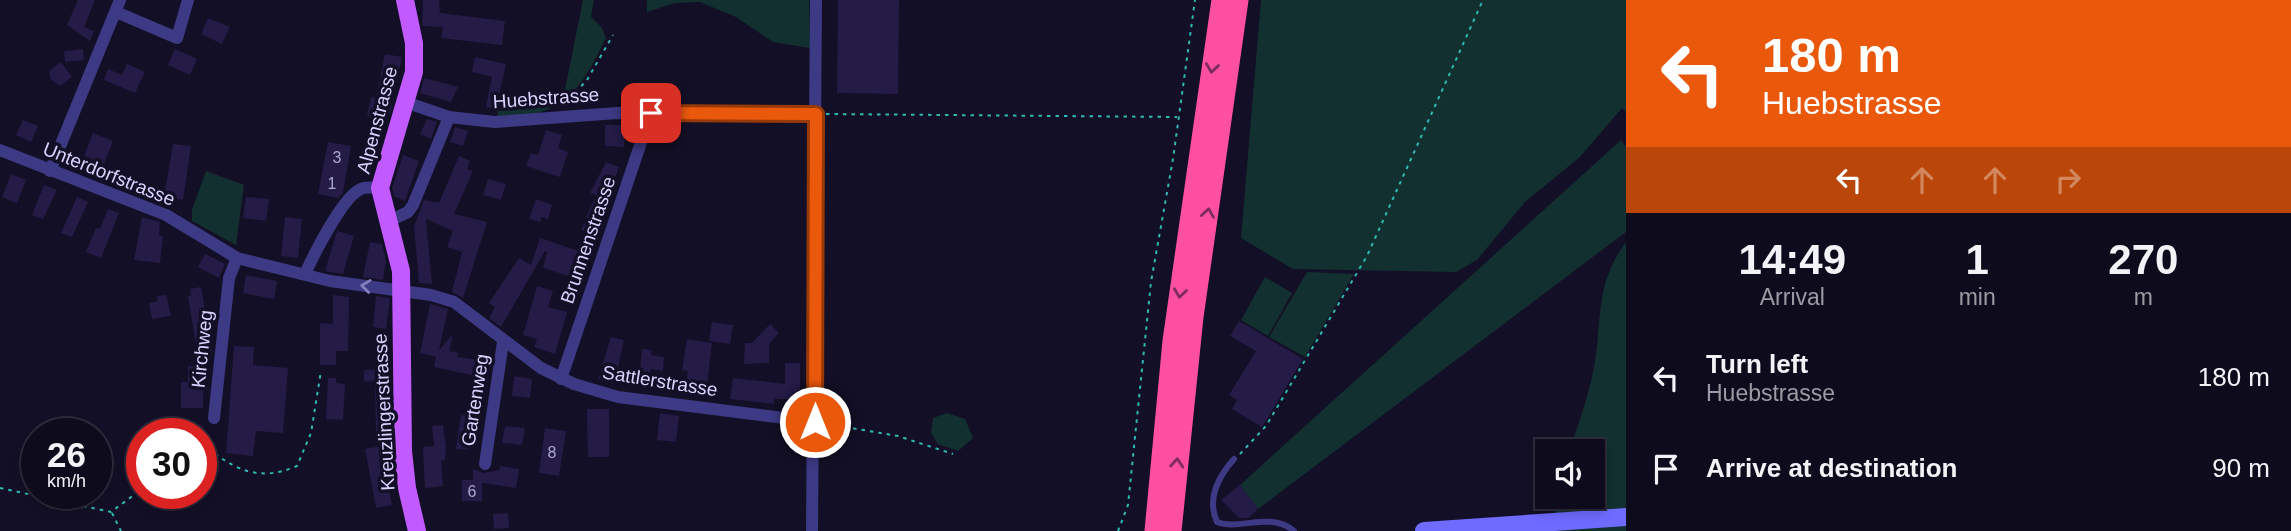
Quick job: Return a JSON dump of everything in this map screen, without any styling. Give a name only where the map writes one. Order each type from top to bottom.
[{"type":"highway","points":[[1155,531],[1173,341],[1222,0]]},
{"type":"highway","points":[[1171,531],[1193,317],[1238,0]]},
{"type":"main road","name":"Alpenstrasse","points":[[402,290],[400,259],[380,188],[385,164],[408,103],[415,57],[405,0]]},
{"type":"main road","name":"Kreuzlingerstrasse","points":[[402,290],[404,460],[417,531]]},
{"type":"street","points":[[50,171],[118,6],[177,38],[188,0]]},
{"type":"street","points":[[812,531],[815,422],[816,0]]},
{"type":"street","name":"Huebstrasse","points":[[408,103],[449,117],[495,122],[651,113],[816,114]]},
{"type":"street","name":"Brunnenstrasse","points":[[561,379],[651,113]]},
{"type":"street","points":[[388,221],[405,215],[413,205],[449,117]]},
{"type":"street","name":"Unterdorfstrasse","points":[[0,150],[166,215],[237,258],[306,272],[330,281],[402,290]]},
{"type":"street","points":[[306,272],[316,248],[354,194],[365,187],[380,188]]},
{"type":"street","name":"Kirchweg","points":[[214,418],[229,278],[237,258]]},
{"type":"street","name":"Sattlerstrasse","points":[[402,290],[454,302],[503,342],[561,379],[618,397],[815,422]]},
{"type":"street","name":"Gartenweg","points":[[485,464],[503,342]]},
{"type":"street","points":[[1424,531],[1626,517]]},
{"type":"lane","points":[[1234,459],[1223,471],[1214,491],[1213,508],[1217,522],[1231,529],[1278,523],[1294,531]]},
{"type":"path","points":[[1118,531],[1128,505],[1151,282],[1195,0]]},
{"type":"path","points":[[1234,459],[1266,426],[1367,256],[1483,0]]},
{"type":"path","points":[[554,118],[587,80],[613,34]]},
{"type":"path","points":[[816,114],[1178,117]]},
{"type":"path","points":[[217,456],[229,466],[266,474],[297,466],[311,433],[321,372]]},
{"type":"path","points":[[815,422],[898,436],[953,454]]},
{"type":"path","points":[[0,488],[111,512],[126,501]]},
{"type":"path","points":[[111,512],[121,531]]},
{"type":"green space","points":[[583,0],[594,0],[591,17],[602,28],[606,38],[577,88],[566,99],[538,113],[497,117],[498,111],[549,106],[565,90]]},
{"type":"green space","points":[[647,0],[809,0],[810,48],[773,42],[736,17],[700,2],[675,3],[647,12]]},
{"type":"green space","points":[[1261,0],[1626,0],[1626,112],[1622,108],[1580,157],[1525,202],[1477,260],[1456,272],[1293,269],[1241,238]]},
{"type":"green space","points":[[1621,140],[1626,147],[1626,232],[1258,509],[1240,485]]},
{"type":"green space","points":[[206,171],[244,185],[236,245],[192,221],[192,210]]},
{"type":"green space","points":[[1626,242],[1626,531],[1553,531],[1556,509],[1605,509],[1605,439],[1574,439],[1592,378],[1604,288],[1616,258]]},
{"type":"green space","points":[[1307,272],[1354,274],[1305,357],[1269,337]]},
{"type":"green space","points":[[1265,277],[1292,293],[1268,336],[1241,320]]},
{"type":"green space","points":[[947,413],[965,419],[973,438],[958,451],[938,444],[931,433],[933,418]]},
{"type":"building","points":[[78,0],[95,0],[84,27],[94,31],[90,41],[67,25]]},
{"type":"building","points":[[423,0],[439,0],[440,13],[505,21],[502,45],[441,38],[443,27],[422,26]]},
{"type":"building","points":[[838,0],[899,0],[898,94],[837,93]]},
{"type":"building","points":[[208,18],[230,27],[222,44],[201,34]]},
{"type":"building","points":[[83,49],[84,60],[65,62],[64,51]]},
{"type":"building","points":[[175,49],[197,59],[190,75],[168,65]]},
{"type":"building","points":[[385,54],[402,57],[390,114],[380,112],[379,118],[367,116],[371,97],[376,98]]},
{"type":"building","points":[[475,57],[506,64],[496,109],[486,107],[492,77],[472,72]]},
{"type":"building","points":[[61,62],[72,77],[60,86],[51,80],[49,71]]},
{"type":"building","points":[[127,64],[145,72],[135,93],[104,80],[108,69],[122,75]]},
{"type":"building","points":[[424,78],[458,87],[451,102],[420,93]]},
{"type":"building","points":[[427,119],[437,122],[431,139],[420,134]]},
{"type":"building","points":[[23,120],[38,126],[31,142],[16,135]]},
{"type":"building","points":[[635,123],[633,139],[624,138],[624,147],[605,146],[605,125]]},
{"type":"building","points":[[455,127],[468,131],[463,146],[450,142]]},
{"type":"building","points":[[546,130],[562,135],[558,148],[568,152],[560,177],[526,166],[531,153],[538,155]]},
{"type":"building","points":[[93,133],[113,141],[104,164],[84,156]]},
{"type":"building","points":[[328,142],[351,146],[343,193],[338,198],[318,194]]},
{"type":"building","points":[[173,144],[191,146],[183,200],[164,197]]},
{"type":"building","points":[[403,155],[419,161],[405,201],[394,196],[392,188]]},
{"type":"building","points":[[459,156],[470,161],[467,169],[473,171],[454,214],[487,222],[463,298],[452,292],[462,252],[447,247],[453,231],[426,219],[432,284],[419,283],[414,226],[424,200],[439,203]]},
{"type":"building","points":[[606,162],[619,167],[595,235],[581,230],[596,195],[590,193]]},
{"type":"building","points":[[11,174],[26,180],[17,203],[2,197]]},
{"type":"building","points":[[488,179],[506,184],[501,200],[483,195]]},
{"type":"building","points":[[44,185],[57,190],[43,219],[32,215]]},
{"type":"building","points":[[77,197],[88,202],[72,237],[61,233]]},
{"type":"building","points":[[246,197],[269,199],[266,221],[243,218]]},
{"type":"building","points":[[536,199],[552,205],[548,219],[542,217],[540,222],[529,219]]},
{"type":"building","points":[[108,209],[119,213],[101,258],[86,252]]},
{"type":"building","points":[[142,217],[160,222],[159,235],[163,236],[160,263],[134,260]]},
{"type":"building","points":[[285,217],[302,219],[298,258],[281,256]]},
{"type":"building","points":[[337,231],[354,236],[343,274],[325,271]]},
{"type":"building","points":[[540,238],[590,255],[582,280],[543,268],[547,252],[545,251],[501,327],[489,318],[495,307],[489,303],[519,258],[531,265]]},
{"type":"building","points":[[370,242],[382,244],[386,260],[383,280],[363,277]]},
{"type":"building","points":[[205,254],[225,264],[219,278],[198,267]]},
{"type":"building","points":[[246,275],[277,281],[274,299],[243,293]]},
{"type":"building","points":[[537,286],[553,291],[548,307],[567,312],[555,354],[534,347],[537,339],[523,335]]},
{"type":"building","points":[[201,287],[212,351],[201,353],[199,344],[196,345],[188,296],[191,296],[190,289]]},
{"type":"building","points":[[166,295],[171,316],[152,319],[149,303],[158,301],[157,296]]},
{"type":"building","points":[[333,295],[349,297],[348,351],[336,351],[336,365],[320,365],[320,323],[333,324]]},
{"type":"building","points":[[376,296],[390,298],[386,329],[373,327]]},
{"type":"building","points":[[430,304],[448,309],[439,350],[453,334],[449,351],[458,353],[457,357],[488,361],[485,378],[434,367],[436,357],[420,353]]},
{"type":"building","points":[[1239,321],[1303,359],[1262,427],[1232,409],[1237,400],[1229,395],[1256,351],[1230,336]]},
{"type":"building","points":[[712,322],[733,325],[730,344],[709,341]]},
{"type":"building","points":[[770,324],[779,333],[769,344],[769,363],[744,364],[745,343],[752,343]]},
{"type":"building","points":[[611,337],[624,340],[618,368],[640,371],[642,349],[652,350],[651,355],[664,357],[663,371],[651,369],[649,383],[615,379],[613,384],[598,379]]},
{"type":"building","points":[[687,339],[712,343],[706,394],[685,391],[688,371],[682,370]]},
{"type":"building","points":[[234,346],[254,347],[253,365],[288,368],[283,433],[256,431],[253,456],[226,453]]},
{"type":"building","points":[[785,363],[800,363],[800,399],[774,399],[774,404],[730,399],[733,378],[785,384]]},
{"type":"building","points":[[188,366],[204,366],[203,408],[181,408],[181,382],[188,382]]},
{"type":"building","points":[[388,369],[390,432],[376,432],[375,381],[364,382],[364,370]]},
{"type":"building","points":[[514,376],[532,379],[530,398],[512,396]]},
{"type":"building","points":[[328,378],[336,378],[336,383],[345,384],[343,420],[326,419]]},
{"type":"building","points":[[587,409],[609,409],[609,457],[588,457]]},
{"type":"building","points":[[660,413],[679,416],[676,442],[657,440]]},
{"type":"building","points":[[461,415],[480,418],[478,438],[471,437],[470,450],[456,449]]},
{"type":"building","points":[[443,425],[446,447],[445,460],[441,461],[443,486],[425,488],[423,447],[434,446],[432,426]]},
{"type":"building","points":[[505,426],[525,428],[522,445],[502,443]]},
{"type":"building","points":[[545,428],[566,431],[559,476],[539,473]]},
{"type":"building","points":[[381,446],[392,505],[376,508],[365,449]]},
{"type":"building","points":[[500,466],[519,469],[516,488],[482,483],[482,501],[462,501],[462,480],[473,480],[473,469],[484,473],[499,470]]},
{"type":"building","points":[[1240,485],[1258,509],[1248,518],[1239,518],[1221,500]]},
{"type":"building","points":[[508,513],[509,528],[494,529],[493,514]]},
{"type":"route","points":[[651,113],[816,114],[815,422]]}]
